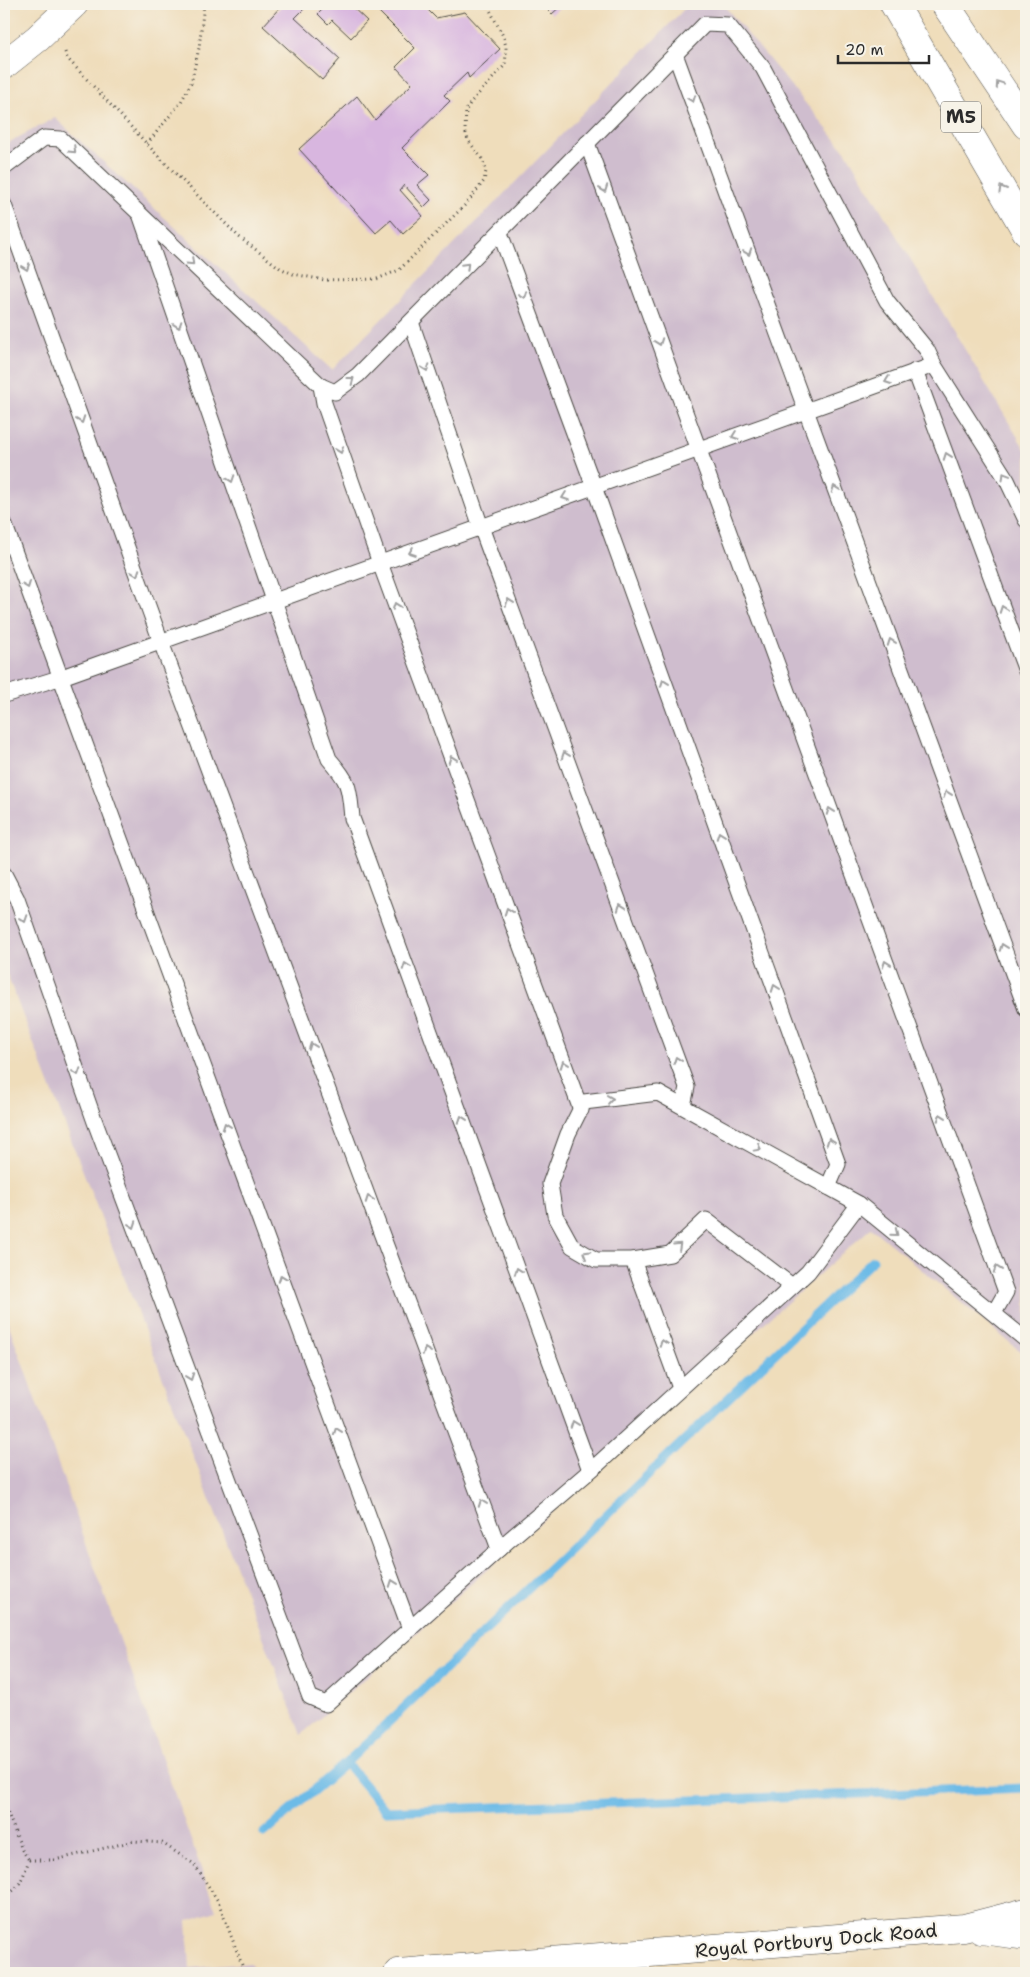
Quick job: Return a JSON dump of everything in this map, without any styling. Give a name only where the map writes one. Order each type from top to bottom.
[{"type":"main road","points":[[4,65],[74,4]]},
{"type":"main road","name":"M5","points":[[894,4],[1026,231]]},
{"type":"main road","name":"M5","points":[[944,4],[1026,124]]},
{"type":"main road","name":"Royal Portbury Dock Road","points":[[398,1973],[964,1928],[1026,1912]]},
{"type":"main road","name":"Royal Portbury Dock Road","points":[[964,1928],[1026,1936]]},
{"type":"lane","points":[[4,168],[44,138],[61,139],[321,386],[335,392],[358,375],[705,24],[728,25],[763,68],[887,301],[927,350],[934,365],[1007,480],[1026,520]]},
{"type":"lane","points":[[675,54],[1026,1009]]},
{"type":"lane","points":[[587,143],[1006,1292],[994,1314]]},
{"type":"lane","points":[[4,204],[161,642],[500,1549]]},
{"type":"lane","points":[[140,213],[273,602],[329,759],[345,777],[350,790],[352,818],[590,1470]]},
{"type":"lane","points":[[500,233],[594,487],[838,1164],[828,1187]]},
{"type":"lane","points":[[410,322],[481,527],[687,1087],[683,1106]]},
{"type":"lane","points":[[4,695],[161,642],[934,365]]},
{"type":"lane","points":[[915,371],[1026,671]]},
{"type":"lane","points":[[321,386],[324,403],[380,563],[580,1110]]},
{"type":"lane","points":[[4,523],[410,1629]]},
{"type":"lane","points":[[4,874],[17,899],[95,1122],[310,1697],[326,1704],[590,1470],[808,1272],[859,1204]]},
{"type":"lane","points":[[792,1286],[706,1220],[670,1254],[633,1260],[596,1260],[572,1246],[555,1215],[550,1184],[568,1134],[584,1102],[658,1093],[683,1106],[859,1204],[1026,1340]]},
{"type":"lane","points":[[633,1260],[680,1388]]},
{"type":"path","points":[[147,144],[181,102],[191,83],[199,48],[204,4]]},
{"type":"path","points":[[51,26],[67,58],[147,144],[239,237],[280,268],[293,274],[324,280],[365,280],[391,275],[399,270],[467,203],[484,182],[486,171],[483,160],[468,140],[465,130],[466,110],[505,65],[506,47],[504,38],[487,4]]},
{"type":"path","points":[[4,1803],[22,1850],[29,1860]]},
{"type":"path","points":[[29,1860],[55,1860],[134,1841],[162,1843],[194,1864],[218,1901],[245,1973]]},
{"type":"path","points":[[4,1896],[12,1892],[20,1884],[29,1860]]},
{"type":"shaded area","points":[[689,4],[723,4],[846,152],[1026,451],[1026,1356],[871,1228],[301,1735],[4,967],[4,145],[55,118],[332,370]]},
{"type":"shaded area","points":[[4,1311],[216,1911],[187,1921],[190,1968],[251,1963],[255,1973],[4,1973]]},
{"type":"building","points":[[283,4],[298,4],[304,9],[295,18],[340,59],[322,80],[263,26]]},
{"type":"building","points":[[316,4],[349,4],[367,21],[351,38],[332,20],[328,24],[318,14],[322,10]]},
{"type":"building","points":[[371,4],[422,4],[436,18],[465,12],[500,49],[469,78],[467,73],[444,95],[450,101],[402,148],[429,175],[417,185],[431,200],[424,207],[404,185],[400,190],[423,216],[403,234],[391,220],[376,233],[299,149],[357,96],[375,120],[412,84],[396,67],[415,48]]},
{"type":"building","points":[[542,4],[563,4],[552,14]]},
{"type":"waterway","points":[[264,1833],[346,1763],[873,1260]]},
{"type":"waterway","points":[[346,1763],[386,1811],[1026,1788]]}]
